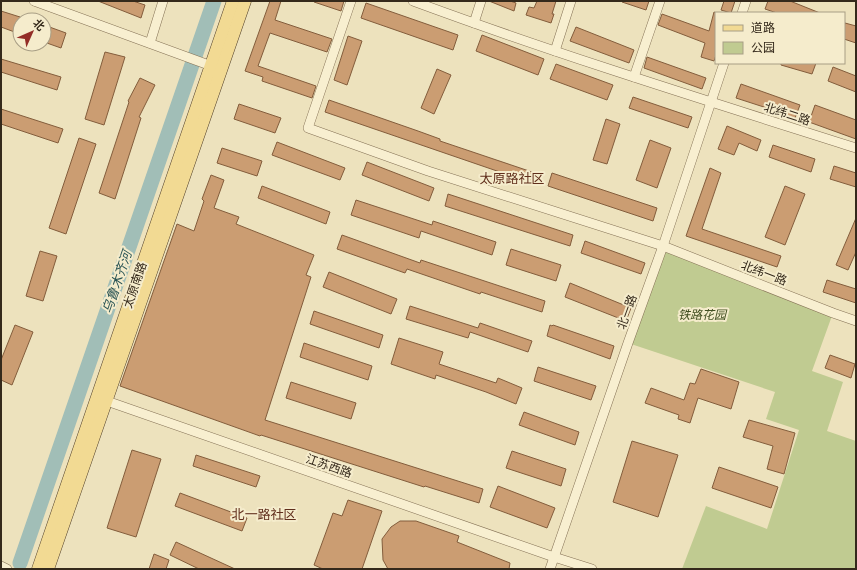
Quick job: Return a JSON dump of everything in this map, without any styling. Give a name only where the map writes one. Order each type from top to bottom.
[{"type":"main road","name":"太原南路","points":[[38,569],[101,399],[233,1]]},
{"type":"main road","points":[[211,65],[245,1]]},
{"type":"main road","points":[[48,569],[101,399]]},
{"type":"street","points":[[34,1],[211,65]]},
{"type":"street","points":[[150,43],[164,1]]},
{"type":"street","name":"北纬一路","points":[[351,1],[308,128],[428,171],[663,246],[856,321]]},
{"type":"street","name":"北纬二路","points":[[413,1],[555,51],[856,148]]},
{"type":"street","points":[[474,23],[481,1]]},
{"type":"street","points":[[555,51],[572,1]]},
{"type":"street","points":[[634,77],[660,1]]},
{"type":"street","points":[[742,12],[746,1]]},
{"type":"street","name":"北一路","points":[[550,569],[663,246],[724,64]]},
{"type":"street","name":"江苏西路","points":[[101,399],[592,569]]},
{"type":"street","points":[[1,566],[7,569]]},
{"type":"green space","name":"铁路花园","points":[[663,246],[833,313],[812,371],[843,382],[827,431],[856,441],[856,569],[682,569],[706,506],[767,529],[799,430],[766,419],[775,392],[628,343]]},
{"type":"building","points":[[98,1],[133,1],[145,5],[141,18]]},
{"type":"building","points":[[270,1],[281,1],[275,20],[332,39],[327,52],[270,33],[258,66],[316,86],[312,98],[262,81],[263,77],[245,71]]},
{"type":"building","points":[[344,1],[341,11],[314,2]]},
{"type":"building","points":[[489,1],[510,1],[516,3],[514,11]]},
{"type":"building","points":[[537,1],[556,1],[551,23],[526,15],[529,7],[534,8]]},
{"type":"building","points":[[622,1],[649,1],[646,10]]},
{"type":"building","points":[[724,1],[735,1],[731,12],[721,10]]},
{"type":"building","points":[[768,1],[790,1],[818,12],[774,12],[765,9]]},
{"type":"building","points":[[366,3],[458,35],[453,50],[361,18]]},
{"type":"building","points":[[1,11],[12,14],[12,31],[1,27]]},
{"type":"building","points":[[714,12],[714,61],[701,57],[705,43],[658,25],[662,14],[709,31]]},
{"type":"building","points":[[845,23],[856,26],[856,43],[845,39]]},
{"type":"building","points":[[576,27],[634,50],[629,63],[570,41]]},
{"type":"building","points":[[52,28],[66,33],[61,48],[52,45]]},
{"type":"building","points":[[482,35],[544,59],[538,75],[476,51]]},
{"type":"building","points":[[348,36],[362,41],[347,85],[334,80]]},
{"type":"building","points":[[105,52],[125,57],[104,125],[85,119]]},
{"type":"building","points":[[647,57],[706,78],[702,89],[644,68]]},
{"type":"building","points":[[1,59],[61,77],[57,90],[1,72]]},
{"type":"building","points":[[556,64],[613,85],[607,100],[550,79]]},
{"type":"building","points":[[781,64],[816,64],[812,74]]},
{"type":"building","points":[[833,67],[856,76],[856,92],[828,81]]},
{"type":"building","points":[[437,69],[451,75],[434,114],[421,108]]},
{"type":"building","points":[[140,78],[155,85],[139,117],[141,118],[115,199],[99,193],[129,102],[128,101]]},
{"type":"building","points":[[741,84],[800,105],[795,118],[783,114],[785,109],[775,106],[773,110],[736,98]]},
{"type":"building","points":[[633,97],[692,117],[688,128],[629,108]]},
{"type":"building","points":[[329,100],[440,139],[440,141],[535,173],[532,183],[325,112]]},
{"type":"building","points":[[239,104],[281,118],[275,133],[234,119]]},
{"type":"building","points":[[815,105],[856,120],[856,139],[809,122]]},
{"type":"building","points":[[1,109],[63,129],[58,143],[1,124]]},
{"type":"building","points":[[606,119],[620,124],[607,164],[593,160]]},
{"type":"building","points":[[727,126],[761,140],[757,151],[739,143],[734,155],[718,149]]},
{"type":"building","points":[[79,138],[96,144],[66,234],[49,228]]},
{"type":"building","points":[[650,140],[671,148],[657,188],[636,180]]},
{"type":"building","points":[[277,142],[345,168],[340,180],[272,155]]},
{"type":"building","points":[[773,145],[815,159],[811,172],[769,157]]},
{"type":"building","points":[[222,148],[262,161],[257,176],[217,163]]},
{"type":"building","points":[[367,162],[434,188],[429,201],[362,175]]},
{"type":"building","points":[[834,166],[856,173],[856,187],[830,179]]},
{"type":"building","points":[[710,168],[721,173],[702,229],[781,256],[777,267],[686,236]]},
{"type":"building","points":[[552,173],[657,208],[653,221],[548,186]]},
{"type":"building","points":[[211,175],[224,180],[214,208],[239,217],[236,224],[314,255],[306,275],[311,277],[265,420],[483,489],[479,503],[261,435],[260,436],[120,386],[177,224],[194,231],[204,201],[202,199]]},
{"type":"building","points":[[262,186],[330,212],[326,224],[258,198]]},
{"type":"building","points":[[785,186],[805,194],[785,245],[765,237]]},
{"type":"building","points":[[448,194],[573,235],[570,246],[445,206]]},
{"type":"building","points":[[356,200],[432,225],[433,221],[496,242],[492,255],[421,231],[419,238],[351,215]]},
{"type":"building","points":[[856,218],[856,252],[848,270],[836,265]]},
{"type":"building","points":[[342,235],[420,263],[421,260],[545,301],[542,312],[481,292],[480,294],[407,269],[405,273],[337,249]]},
{"type":"building","points":[[585,241],[645,263],[641,274],[581,253]]},
{"type":"building","points":[[511,249],[561,265],[556,281],[506,265]]},
{"type":"building","points":[[40,251],[57,256],[43,301],[26,296]]},
{"type":"building","points":[[329,272],[397,299],[391,314],[323,287]]},
{"type":"building","points":[[827,280],[856,289],[856,303],[823,292]]},
{"type":"building","points":[[570,283],[631,308],[626,321],[565,297]]},
{"type":"building","points":[[410,306],[478,328],[480,323],[532,341],[528,352],[470,332],[468,338],[406,319]]},
{"type":"building","points":[[314,311],[383,335],[379,348],[310,324]]},
{"type":"building","points":[[15,325],[33,332],[12,385],[1,380],[1,360]]},
{"type":"building","points":[[550,325],[614,346],[610,359],[547,336]]},
{"type":"building","points":[[399,338],[443,352],[439,364],[496,383],[498,378],[522,388],[516,404],[436,375],[435,379],[391,364]]},
{"type":"building","points":[[304,343],[372,366],[368,380],[300,357]]},
{"type":"building","points":[[830,355],[855,364],[851,378],[825,368]]},
{"type":"building","points":[[538,367],[596,386],[591,400],[534,381]]},
{"type":"building","points":[[701,369],[739,382],[731,409],[698,398],[690,423],[678,419],[679,415],[645,403],[651,388],[684,400],[690,383],[695,384]]},
{"type":"building","points":[[291,382],[356,403],[351,419],[286,398]]},
{"type":"building","points":[[524,412],[579,432],[575,445],[519,425]]},
{"type":"building","points":[[749,420],[795,433],[784,474],[767,469],[773,446],[743,437]]},
{"type":"building","points":[[632,441],[678,455],[658,517],[613,502]]},
{"type":"building","points":[[132,450],[161,459],[136,537],[107,528]]},
{"type":"building","points":[[512,451],[566,469],[561,486],[506,468]]},
{"type":"building","points":[[196,455],[260,476],[256,487],[193,466]]},
{"type":"building","points":[[719,467],[778,487],[771,508],[712,488]]},
{"type":"building","points":[[498,486],[555,508],[547,528],[490,507]]},
{"type":"building","points":[[180,493],[247,518],[242,531],[175,506]]},
{"type":"building","points":[[348,500],[382,511],[362,569],[323,569],[314,565],[333,513],[342,516]]},
{"type":"building","points":[[400,521],[416,521],[459,536],[457,542],[510,563],[509,569],[388,569],[383,560],[382,539],[391,527]]},
{"type":"building","points":[[176,542],[235,569],[199,569],[170,555]]},
{"type":"building","points":[[154,554],[169,560],[166,569],[149,569]]},
{"type":"waterway","name":"乌鲁木齐河","points":[[20,563],[214,1]]},
{"type":"district","name":"太原路社区","points":[[512,178]]},
{"type":"district","name":"北一路社区","points":[[264,514]]}]
